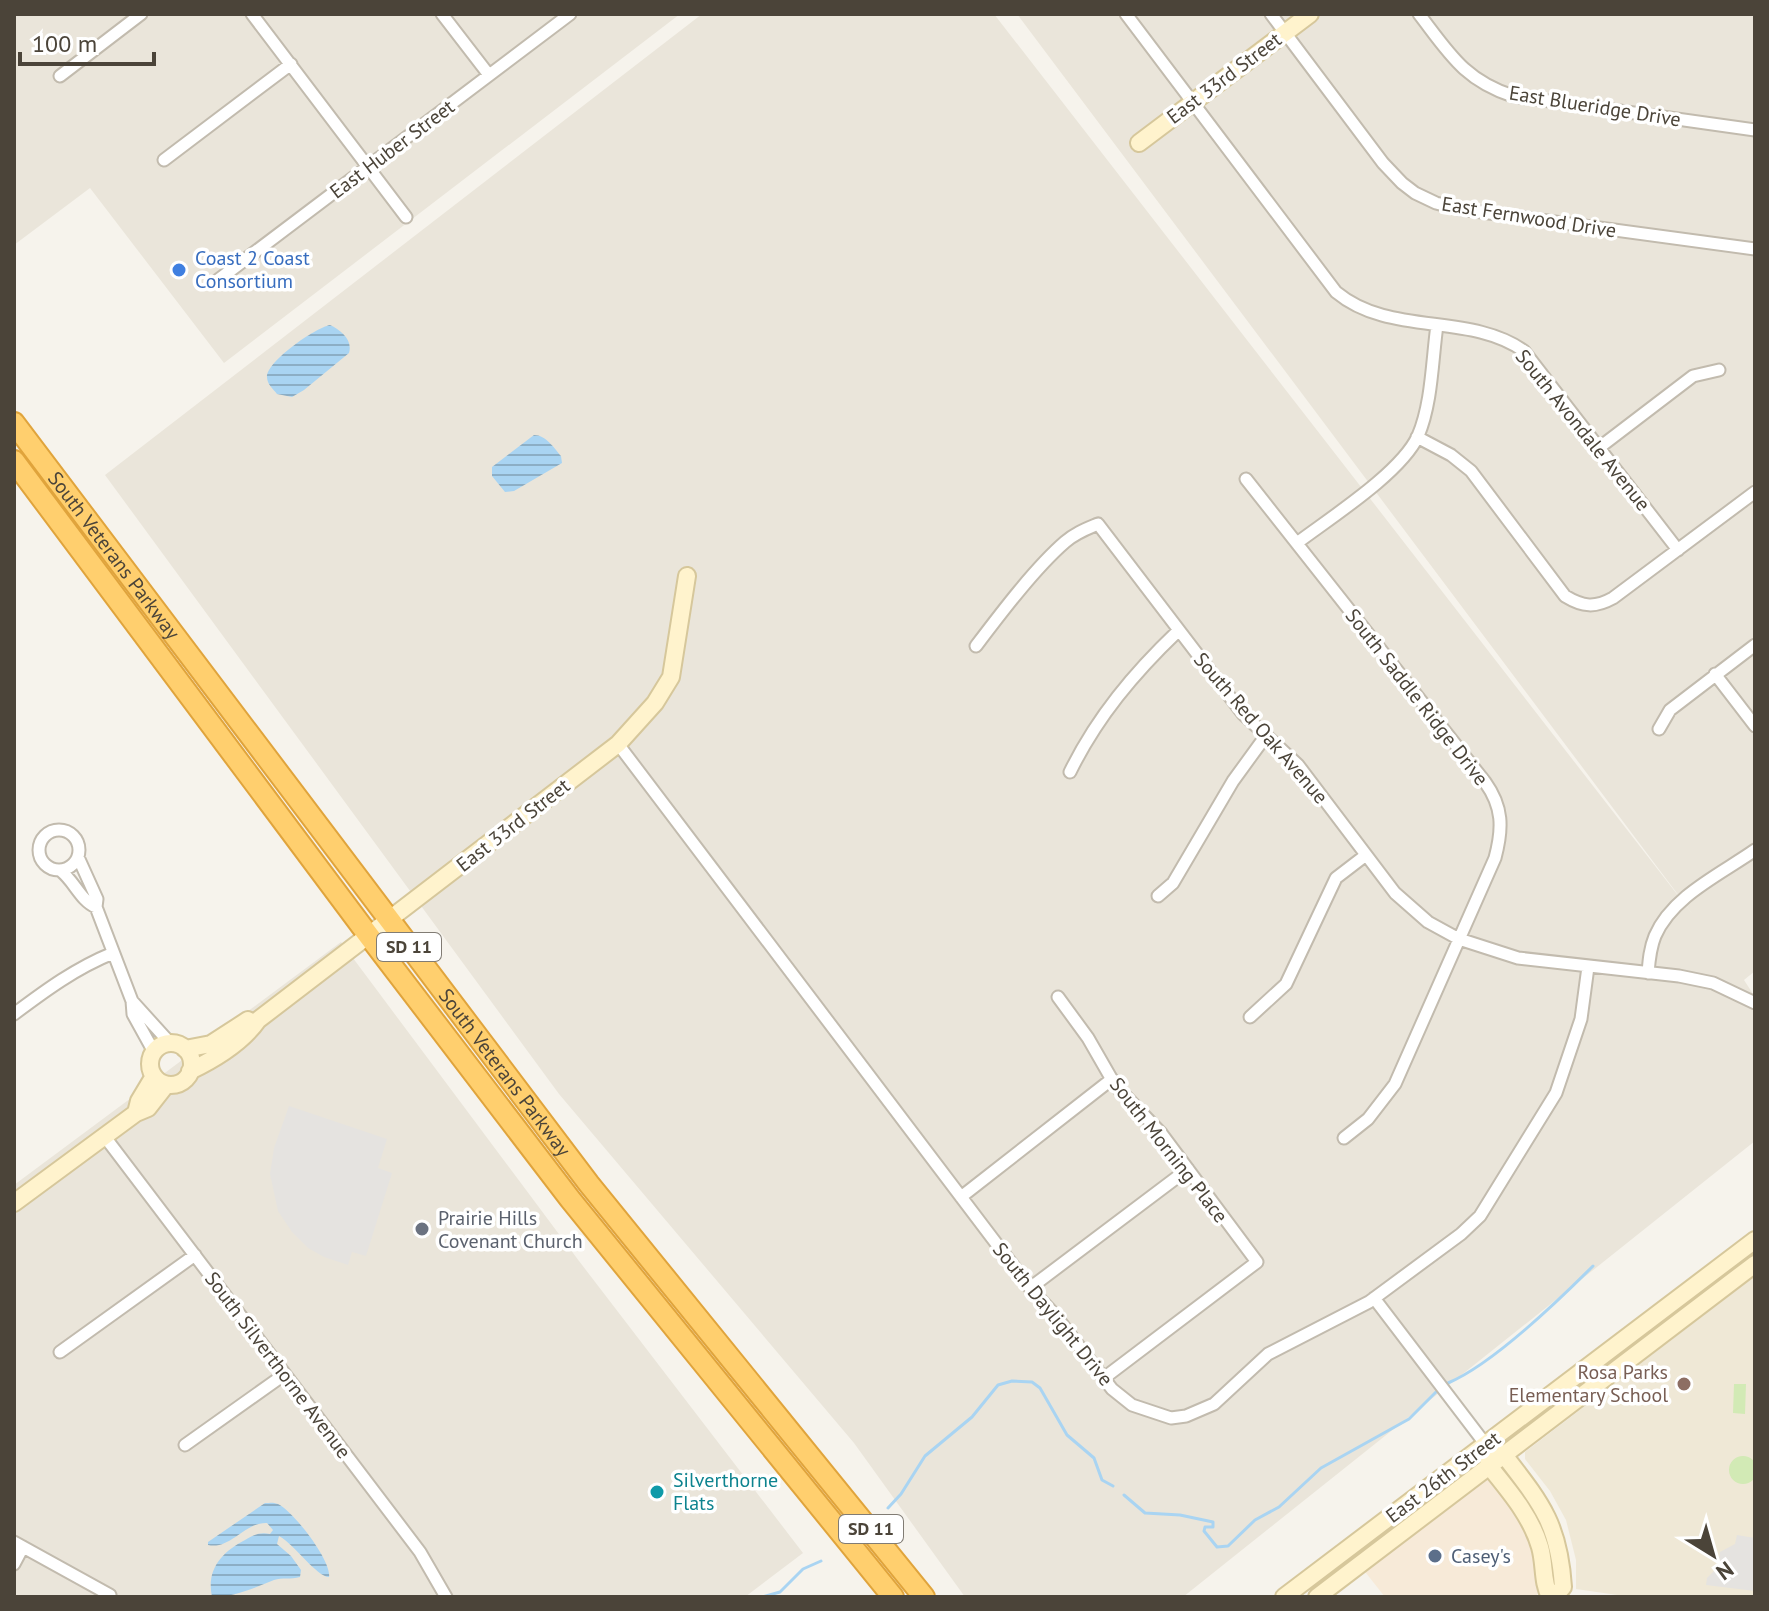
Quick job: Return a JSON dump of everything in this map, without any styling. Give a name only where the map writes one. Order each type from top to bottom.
[{"type":"highway","name":"South Veterans Parkway","points":[[14,423],[643,1253],[924,1597]]},
{"type":"highway","name":"South Veterans Parkway","points":[[14,461],[570,1199],[893,1597]]},
{"type":"street","points":[[60,76],[141,14]]},
{"type":"street","points":[[252,14],[406,217]]},
{"type":"street","points":[[442,14],[489,75]]},
{"type":"street","name":"East Huber Street","points":[[214,283],[570,14]]},
{"type":"street","name":"South Avondale Avenue","points":[[1126,14],[1336,292],[1349,303],[1373,314],[1495,335],[1524,351],[1678,550]]},
{"type":"street","name":"East Fernwood Drive","points":[[1271,14],[1383,163],[1415,193],[1459,209],[1755,249]]},
{"type":"street","name":"East 33rd Street","points":[[1139,143],[1310,14]]},
{"type":"street","name":"East Blueridge Drive","points":[[1419,14],[1453,59],[1487,88],[1513,96],[1755,130]]},
{"type":"street","points":[[164,160],[291,64]]},
{"type":"street","points":[[1297,543],[1401,461],[1417,437],[1426,409],[1437,325]]},
{"type":"street","points":[[1600,447],[1693,376],[1719,370]]},
{"type":"street","points":[[1417,437],[1451,455],[1471,471],[1565,596],[1593,606],[1613,598],[1755,492]]},
{"type":"street","name":"South Saddle Ridge Drive","points":[[1246,479],[1485,782],[1497,802],[1502,821],[1495,858],[1395,1084],[1368,1119],[1344,1138]]},
{"type":"street","name":"South Red Oak Avenue","points":[[976,646],[1064,542],[1098,524],[1243,714],[1298,765],[1407,906],[1428,922],[1458,938],[1518,958],[1713,983],[1755,1003]]},
{"type":"street","name":"East 33rd Street","points":[[14,1203],[136,1113],[148,1108],[160,1080],[180,1082],[190,1071],[210,1062],[240,1040],[258,1020],[618,744],[655,703],[671,677],[687,576]]},
{"type":"street","points":[[1070,772],[1122,689],[1178,631]]},
{"type":"street","points":[[1659,729],[1670,710],[1755,645]]},
{"type":"street","points":[[1715,674],[1755,726]]},
{"type":"street","points":[[1158,896],[1173,883],[1233,781],[1265,737]]},
{"type":"street","name":"South Daylight Drive","points":[[618,744],[1030,1288],[1120,1397],[1145,1411],[1171,1418],[1186,1416],[1214,1404],[1268,1354],[1327,1326],[1374,1298],[1461,1234],[1480,1216],[1556,1093],[1581,1019],[1588,967]]},
{"type":"street","points":[[96,907],[88,903],[61,871],[51,869],[41,860],[39,846],[46,835],[58,830],[70,834],[78,844],[78,857],[97,899],[96,907],[132,1001],[133,1014],[154,1052],[150,1062],[160,1080]]},
{"type":"street","points":[[1648,973],[1652,945],[1667,914],[1679,902],[1755,850]]},
{"type":"street","points":[[1250,1017],[1286,984],[1336,878],[1366,855]]},
{"type":"street","points":[[61,871],[70,867],[78,857]]},
{"type":"street","points":[[14,1014],[75,971],[113,953]]},
{"type":"street","name":"South Morning Place","points":[[1058,997],[1088,1038],[1112,1079],[1161,1133],[1257,1262],[1104,1378]]},
{"type":"street","points":[[132,1001],[191,1057],[190,1071]]},
{"type":"street","name":"East 33rd Street","points":[[154,1052],[177,1046],[211,1044],[249,1020],[258,1020]]},
{"type":"street","points":[[961,1197],[1112,1079]]},
{"type":"street","name":"South Silverthorne Avenue","points":[[105,1137],[420,1552],[446,1597]]},
{"type":"street","points":[[1030,1288],[1188,1169]]},
{"type":"street","name":"East 26th Street","points":[[1284,1597],[1755,1240]]},
{"type":"street","points":[[60,1352],[195,1255]]},
{"type":"street","name":"East 26th Street","points":[[1317,1597],[1755,1264]]},
{"type":"street","points":[[1374,1298],[1486,1445],[1504,1455],[1537,1498],[1556,1535],[1563,1587],[1552,1597],[1545,1588],[1541,1549],[1534,1530],[1523,1510],[1489,1466],[1486,1445]]},
{"type":"street","points":[[185,1445],[285,1374]]},
{"type":"street","points":[[14,1564],[19,1545],[110,1595]]},
{"type":"shaded area","points":[[14,14],[680,14],[224,363],[90,188],[14,245]]},
{"type":"shaded area","points":[[702,14],[994,14],[1694,916],[1017,14],[1755,14],[1755,971],[1744,980],[1755,997],[1755,1141],[1183,1597],[965,1597],[854,1443],[559,1094],[105,475]]},
{"type":"shaded area","points":[[341,942],[579,1261],[803,1553],[745,1597],[14,1597],[14,1185]]},
{"type":"shaded area","points":[[289,1106],[387,1139],[378,1168],[392,1173],[366,1256],[352,1252],[348,1265],[308,1248],[278,1211],[270,1174],[274,1148]]},
{"type":"shaded area","name":"Rosa Parks Elementary School","points":[[1755,1276],[1755,1597],[1631,1597],[1576,1589],[1576,1560],[1566,1520],[1550,1491],[1525,1459],[1525,1452]]},
{"type":"shaded area","points":[[1489,1474],[1521,1518],[1535,1547],[1539,1574],[1537,1597],[1385,1597],[1362,1568]]},
{"type":"shaded area","points":[[1737,1535],[1755,1538],[1755,1591],[1706,1585],[1707,1578],[1718,1567],[1720,1552],[1735,1544]]},
{"type":"green space","points":[[1734,1384],[1746,1384],[1745,1414],[1733,1413]]},
{"type":"green space","points":[[1743,1456],[1753,1460],[1757,1470],[1753,1480],[1743,1484],[1733,1480],[1729,1470],[1733,1460]]},
{"type":"water","points":[[330,325],[345,336],[349,353],[292,397],[277,394],[269,384],[269,370],[303,339]]},
{"type":"water","points":[[534,435],[549,442],[561,456],[562,463],[514,491],[505,492],[492,476],[492,467]]},
{"type":"water","points":[[265,1503],[285,1508],[302,1526],[324,1560],[329,1577],[318,1572],[279,1536],[277,1544],[301,1570],[300,1577],[277,1579],[236,1594],[212,1597],[211,1578],[223,1556],[251,1537],[270,1534],[273,1530],[267,1523],[259,1524],[224,1544],[208,1545],[208,1542]]},
{"type":"waterway","points":[[1448,1383],[1504,1347],[1593,1266]]},
{"type":"waterway","points":[[888,1508],[901,1494],[925,1456],[972,1417],[998,1385],[1012,1381],[1032,1382],[1040,1388],[1067,1435],[1094,1458],[1102,1480],[1113,1486]]},
{"type":"waterway","points":[[1124,1495],[1145,1513],[1180,1515],[1213,1522],[1213,1527],[1205,1527],[1204,1531],[1217,1547],[1228,1546],[1255,1520],[1279,1507],[1321,1468],[1409,1419],[1436,1392]]},
{"type":"waterway","points":[[762,1597],[780,1592],[803,1569],[821,1561]]},
{"type":"place","name":"Coast 2 Coast Consortium","points":[[179,270]]},
{"type":"place","name":"Prairie Hills Covenant Church","points":[[422,1229]]},
{"type":"place","name":"Rosa Parks Elementary School","points":[[1684,1384]]},
{"type":"place","name":"Silverthorne Flats","points":[[657,1492]]},
{"type":"place","name":"Casey's","points":[[1435,1556]]}]
